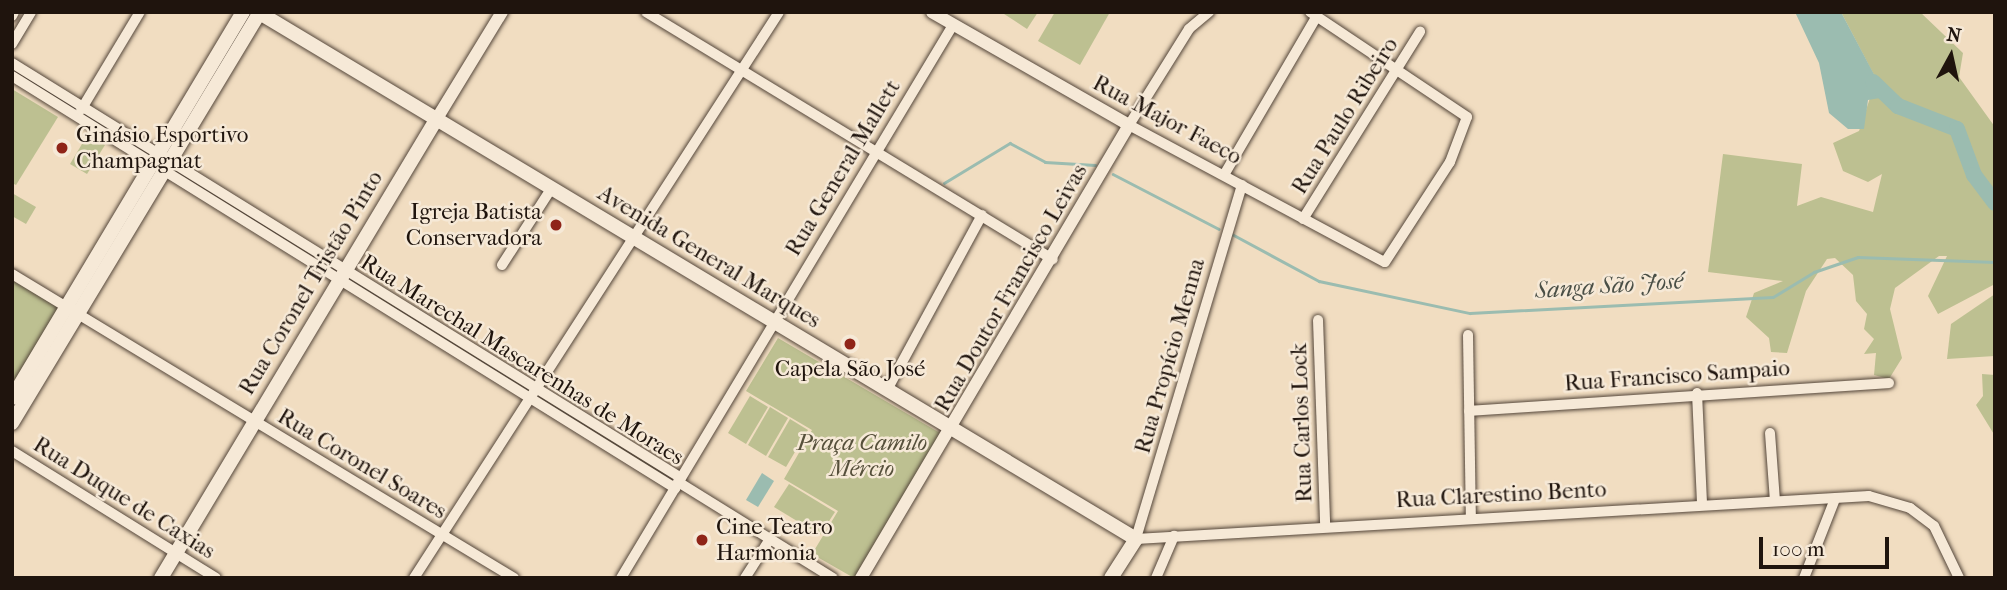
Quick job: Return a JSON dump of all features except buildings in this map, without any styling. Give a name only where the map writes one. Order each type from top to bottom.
[{"type":"main road","points":[[225,12],[244,20]]},
{"type":"main road","points":[[12,423],[73,310],[244,20],[259,12]]},
{"type":"main road","name":"Avenida General Marques","points":[[259,12],[1136,539]]},
{"type":"main road","name":"Rua Coronel Tristão Pinto","points":[[161,578],[436,120]]},
{"type":"main road","points":[[12,398],[73,310]]},
{"type":"main road","points":[[1111,578],[1136,539]]},
{"type":"street","points":[[12,44],[32,12]]},
{"type":"street","points":[[80,112],[140,12]]},
{"type":"street","name":"Rua Coronel Tristão Pinto","points":[[436,120],[502,12]]},
{"type":"street","points":[[646,12],[1054,259]]},
{"type":"street","points":[[414,578],[779,12]]},
{"type":"street","name":"Rua Major Faeco","points":[[932,12],[1129,125],[1385,262],[1450,162],[1467,117],[1398,67]]},
{"type":"street","points":[[1129,125],[1189,29],[1209,12]]},
{"type":"street","points":[[1224,175],[1313,14],[1398,67]]},
{"type":"street","name":"Rua General Mallett","points":[[621,578],[874,150],[953,24]]},
{"type":"street","name":"Rua Paulo Ribeiro","points":[[1303,219],[1420,32]]},
{"type":"street","name":"Rua Marechal Mascarenhas de Moraes","points":[[12,63],[80,112]]},
{"type":"street","name":"Rua Marechal Mascarenhas de Moraes","points":[[12,76],[80,112],[343,275],[536,388],[678,483]]},
{"type":"street","name":"Rua Doutor Francisco Leivas","points":[[861,578],[953,430],[1129,125]]},
{"type":"street","name":"Rua Propício Menna","points":[[1136,539],[1242,185]]},
{"type":"street","points":[[502,265],[551,189]]},
{"type":"street","points":[[887,390],[982,215]]},
{"type":"street","name":"Rua Coronel Soares","points":[[12,274],[514,578]]},
{"type":"street","name":"Rua Marechal Mascarenhas de Moraes","points":[[343,275],[530,398],[678,483],[833,578]]},
{"type":"street","name":"Rua Carlos Lock","points":[[1318,320],[1325,525]]},
{"type":"street","points":[[1468,335],[1471,516]]},
{"type":"street","name":"Rua Francisco Sampaio","points":[[1469,411],[1697,393],[1889,383]]},
{"type":"street","points":[[1697,393],[1702,504]]},
{"type":"street","points":[[1770,433],[1775,500]]},
{"type":"street","name":"Rua Duque de Caxias","points":[[12,451],[215,578]]},
{"type":"street","name":"Rua Clarestino Bento","points":[[1136,539],[1471,516],[1868,496],[1910,508],[1934,526],[1959,578]]},
{"type":"street","points":[[1804,578],[1835,499]]},
{"type":"street","points":[[1156,578],[1174,536]]},
{"type":"street","points":[[745,578],[770,539]]},
{"type":"green space","points":[[1001,12],[1038,12],[1027,29]]},
{"type":"green space","points":[[1055,12],[1110,12],[1080,65],[1038,41]]},
{"type":"green space","points":[[1841,12],[1920,12],[1963,53],[1959,77],[1995,127],[1995,284],[1938,314],[1928,296],[1947,256],[1939,256],[1895,288],[1890,309],[1902,358],[1889,379],[1874,375],[1876,353],[1864,354],[1874,339],[1864,329],[1867,314],[1856,301],[1853,275],[1835,258],[1827,259],[1806,291],[1787,353],[1771,352],[1769,338],[1746,317],[1754,293],[1783,281],[1708,272],[1723,154],[1802,164],[1797,206],[1821,197],[1873,212],[1882,174],[1868,182],[1843,171],[1833,143],[1859,131],[1871,95],[1885,96]]},
{"type":"green space","points":[[12,89],[58,117],[16,185],[12,183]]},
{"type":"green space","points":[[88,134],[105,145],[87,174],[70,164]]},
{"type":"green space","points":[[177,170],[332,267],[175,173]]},
{"type":"green space","points":[[12,193],[36,207],[26,224],[12,216]]},
{"type":"green space","points":[[353,279],[522,384],[520,387],[351,282]]},
{"type":"green space","points":[[12,280],[62,309],[12,392]]},
{"type":"green space","points":[[1995,294],[1995,356],[1947,359],[1951,324]]},
{"type":"green space","name":"Praça Camilo Mércio","points":[[778,338],[940,433],[854,578],[812,554],[838,511],[784,479],[812,430],[746,391]]},
{"type":"green space","points":[[1982,374],[1995,375],[1995,436],[1976,405],[1983,396]]},
{"type":"green space","points":[[541,395],[667,474],[665,478],[539,399]]},
{"type":"green space","points":[[750,396],[768,407],[746,444],[728,433]]},
{"type":"green space","points":[[770,407],[788,418],[766,456],[748,445]]},
{"type":"green space","points":[[790,419],[808,430],[786,467],[768,457]]},
{"type":"green space","points":[[789,484],[835,512],[820,535],[774,507]]},
{"type":"water","points":[[1795,12],[1841,12],[1886,97],[1868,100],[1864,129],[1848,129],[1829,113],[1819,63]]},
{"type":"water","points":[[762,473],[774,481],[758,507],[746,500]]},
{"type":"waterway","points":[[1873,82],[1898,106],[1957,129],[1974,175],[1995,203]]},
{"type":"waterway","name":"Sanga São José","points":[[944,183],[1010,143],[1045,162],[1095,165]]},
{"type":"waterway","name":"Sanga São José","points":[[1113,174],[1219,229]]},
{"type":"waterway","name":"Sanga São José","points":[[1232,234],[1319,281],[1470,313],[1773,297],[1814,272],[1858,257],[1995,262]]},
{"type":"place","name":"Ginásio Esportivo Champagnat","points":[[62,148]]},
{"type":"place","name":"Igreja Batista Conservadora","points":[[556,225]]},
{"type":"place","name":"Capela São José","points":[[850,344]]},
{"type":"place","name":"Cine Teatro Harmonia","points":[[702,540]]}]
